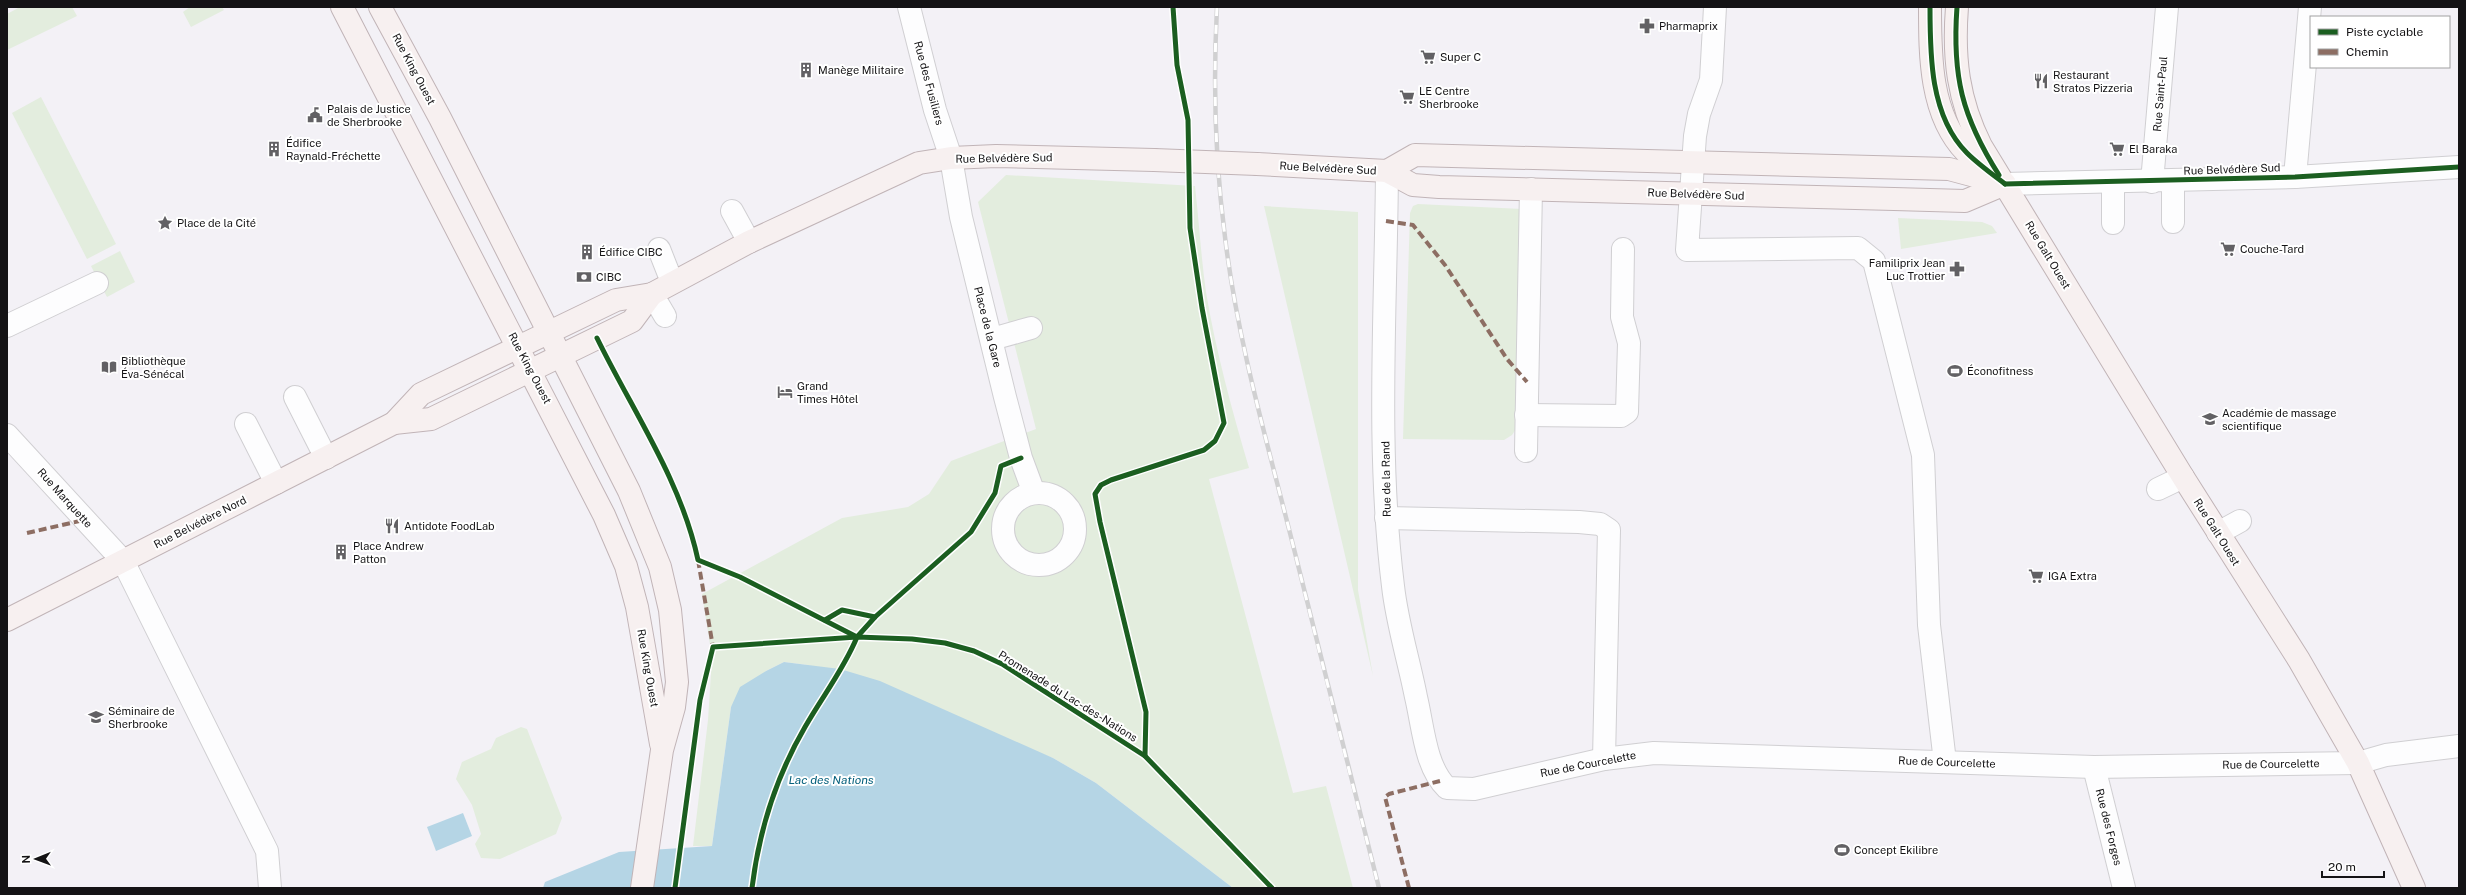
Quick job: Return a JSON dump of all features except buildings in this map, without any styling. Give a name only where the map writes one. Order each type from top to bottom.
[{"type":"main road","name":"Rue King Ouest","points":[[342,7],[571,447],[626,566],[637,607],[662,750]]},
{"type":"main road","name":"Rue King Ouest","points":[[380,7],[440,118],[629,491],[660,566],[670,610],[677,682],[674,706],[662,750],[642,888]]},
{"type":"main road","name":"Rue Galt Ouest","points":[[1930,7],[1930,40],[1936,94],[1946,123],[1966,152],[2005,184]]},
{"type":"main road","name":"Rue Galt Ouest","points":[[1957,7],[1956,55],[1958,84],[1972,128],[2183,477],[2299,660],[2358,763],[2414,888]]},
{"type":"main road","name":"Rue Belvédère Sud","points":[[1387,171],[1415,155],[1949,169],[2005,184]]},
{"type":"main road","name":"Rue Belvédère Sud","points":[[549,332],[616,300],[652,294],[672,282],[750,242],[901,170],[919,163],[951,158],[1057,157],[1257,164],[1387,171],[1413,185],[1531,190],[1966,201],[2005,184]]},
{"type":"main road","name":"Rue Belvédère Sud","points":[[561,357],[632,321],[652,294]]},
{"type":"main road","name":"Rue Belvédère Nord","points":[[7,620],[394,423],[421,394],[549,332]]},
{"type":"main road","name":"Rue Belvédère Nord","points":[[394,423],[431,419],[530,370],[561,357]]},
{"type":"street","name":"Rue des Fusiliers","points":[[909,7],[935,110],[951,158]]},
{"type":"street","points":[[1715,7],[1711,80],[1699,114],[1692,163],[1688,250],[1858,248],[1874,261],[1923,455],[1929,625],[1945,762]]},
{"type":"street","name":"Rue Saint-Paul","points":[[2167,7],[2163,182],[2173,222]]},
{"type":"street","points":[[2295,177],[2310,7]]},
{"type":"street","name":"Place de la Gare","points":[[951,158],[961,217],[1021,458],[1034,493]]},
{"type":"street","name":"Rue Belvédère Sud","points":[[2005,184],[2163,182],[2295,177],[2459,167]]},
{"type":"street","name":"Rue de la Rand","points":[[1387,171],[1384,450],[1386,518],[1393,588],[1427,746],[1440,781]]},
{"type":"street","points":[[2113,182],[2113,223]]},
{"type":"street","points":[[1526,451],[1531,190]]},
{"type":"street","points":[[732,211],[750,242]]},
{"type":"street","points":[[658,248],[672,282]]},
{"type":"street","points":[[1526,415],[1621,416],[1627,412],[1629,343],[1622,317],[1623,249]]},
{"type":"street","points":[[7,326],[97,283]]},
{"type":"street","points":[[652,294],[664,316]]},
{"type":"street","points":[[992,339],[1031,328]]},
{"type":"street","points":[[295,397],[326,458]]},
{"type":"street","points":[[246,424],[276,483]]},
{"type":"street","name":"Rue Marquette","points":[[7,435],[123,561],[267,851],[270,888]]},
{"type":"street","points":[[2158,489],[2183,477]]},
{"type":"street","points":[[1386,518],[1579,522],[1600,524],[1609,530],[1604,759]]},
{"type":"street","points":[[2218,533],[2240,521]]},
{"type":"street","name":"Rue de Courcelette","points":[[1440,781],[1447,788],[1474,789],[1604,759],[1654,753],[2094,766],[2358,763],[2386,755],[2459,746]]},
{"type":"street","name":"Rue des Forges","points":[[2094,766],[2124,888]]},
{"type":"green space","points":[[20,7],[72,7],[77,16],[7,50],[7,14]]},
{"type":"green space","points":[[190,7],[222,7],[224,10],[191,27],[183,12]]},
{"type":"green space","points":[[41,97],[116,244],[87,259],[12,113]]},
{"type":"green space","points":[[1006,175],[1195,186],[1204,279],[1210,314],[1225,381],[1249,468],[1209,479],[1293,793],[1326,786],[1353,888],[1233,888],[1096,783],[1053,758],[808,665],[784,662],[766,671],[731,707],[712,846],[693,846],[708,720],[712,657],[702,594],[842,518],[908,507],[929,494],[951,461],[1036,429],[978,202]]},
{"type":"green space","points":[[1418,204],[1522,209],[1516,429],[1512,435],[1504,440],[1403,439],[1410,213],[1413,206]]},
{"type":"green space","points":[[1264,206],[1358,212],[1358,590],[1373,676]]},
{"type":"green space","points":[[1898,218],[1982,222],[1992,226],[1997,233],[1901,249]]},
{"type":"green space","points":[[120,251],[135,282],[107,297],[91,266]]},
{"type":"green space","points":[[521,727],[527,729],[562,818],[556,834],[500,859],[481,858],[475,844],[481,834],[472,805],[456,779],[462,762],[491,749],[496,738]]},
{"type":"water","name":"Lac des Nations","points":[[784,662],[840,669],[880,681],[1053,758],[1096,783],[1233,888],[543,888],[545,882],[619,852],[712,846],[731,707],[740,687]]},
{"type":"water","points":[[463,813],[472,836],[436,851],[427,827]]},
{"type":"railway","points":[[1217,7],[1215,64],[1217,151],[1230,275],[1253,388],[1379,888]]},
{"type":"marked path","points":[[1386,221],[1413,225],[1445,265],[1507,359],[1527,382]]},
{"type":"marked path","points":[[27,533],[84,520]]},
{"type":"marked path","points":[[698,560],[713,647]]},
{"type":"marked path","points":[[1409,888],[1385,797],[1389,794],[1440,781]]},
{"type":"cycle path","name":"Promenade du Lac-des-Nations","points":[[1145,756],[1146,712],[1100,522],[1095,494],[1101,485],[1111,480],[1204,450],[1215,441],[1224,423],[1202,308],[1190,228],[1188,120],[1177,65],[1173,7]]},
{"type":"cycle path","points":[[1930,7],[1932,65],[1939,103],[1946,121],[1955,138],[1967,153],[2005,184]]},
{"type":"cycle path","points":[[1957,7],[1956,54],[1962,95],[1976,134],[1999,175]]},
{"type":"cycle path","points":[[2005,184],[2295,177],[2459,167]]},
{"type":"cycle path","points":[[597,338],[668,474],[690,530],[698,560],[740,577],[857,637]]},
{"type":"cycle path","points":[[675,888],[700,700],[713,647],[857,637],[875,617],[971,532],[995,493],[1001,466],[1021,458]]},
{"type":"cycle path","points":[[825,620],[842,610],[875,617]]},
{"type":"cycle path","name":"Promenade du Lac-des-Nations","points":[[752,888],[764,825],[770,804],[785,765],[805,727],[846,660],[857,637],[912,639],[945,643],[974,651],[1002,664],[1145,756],[1272,888]]},
{"type":"place","name":"Pharmaprix","points":[[1647,26]]},
{"type":"place","name":"Super C","points":[[1428,57]]},
{"type":"place","name":"Manège Militaire","points":[[806,70]]},
{"type":"place","name":"Restaurant Stratos Pizzeria","points":[[2041,81]]},
{"type":"place","name":"LE Centre Sherbrooke","points":[[1407,97]]},
{"type":"place","name":"Palais de Justice de Sherbrooke","points":[[315,115]]},
{"type":"place","name":"Édifice Raynald-Fréchette","points":[[274,149]]},
{"type":"place","name":"El Baraka","points":[[2117,149]]},
{"type":"place","name":"Place de la Cité","points":[[165,223]]},
{"type":"place","name":"Couche-Tard","points":[[2228,249]]},
{"type":"place","name":"Édifice CIBC","points":[[587,252]]},
{"type":"place","name":"Familiprix Jean Luc Trottier","points":[[1957,269]]},
{"type":"place","name":"CIBC","points":[[584,277]]},
{"type":"place","name":"Bibliothèque Éva-Sénécal","points":[[109,367]]},
{"type":"place","name":"Éconofitness","points":[[1955,371]]},
{"type":"place","name":"Grand Times Hôtel","points":[[785,392]]},
{"type":"place","name":"Académie de massage scientifique","points":[[2210,419]]},
{"type":"place","name":"Antidote FoodLab","points":[[392,526]]},
{"type":"place","name":"Place Andrew Patton","points":[[341,552]]},
{"type":"place","name":"IGA Extra","points":[[2036,576]]},
{"type":"place","name":"Séminaire de Sherbrooke","points":[[96,717]]},
{"type":"place","name":"Concept Ekilibre","points":[[1842,850]]}]
